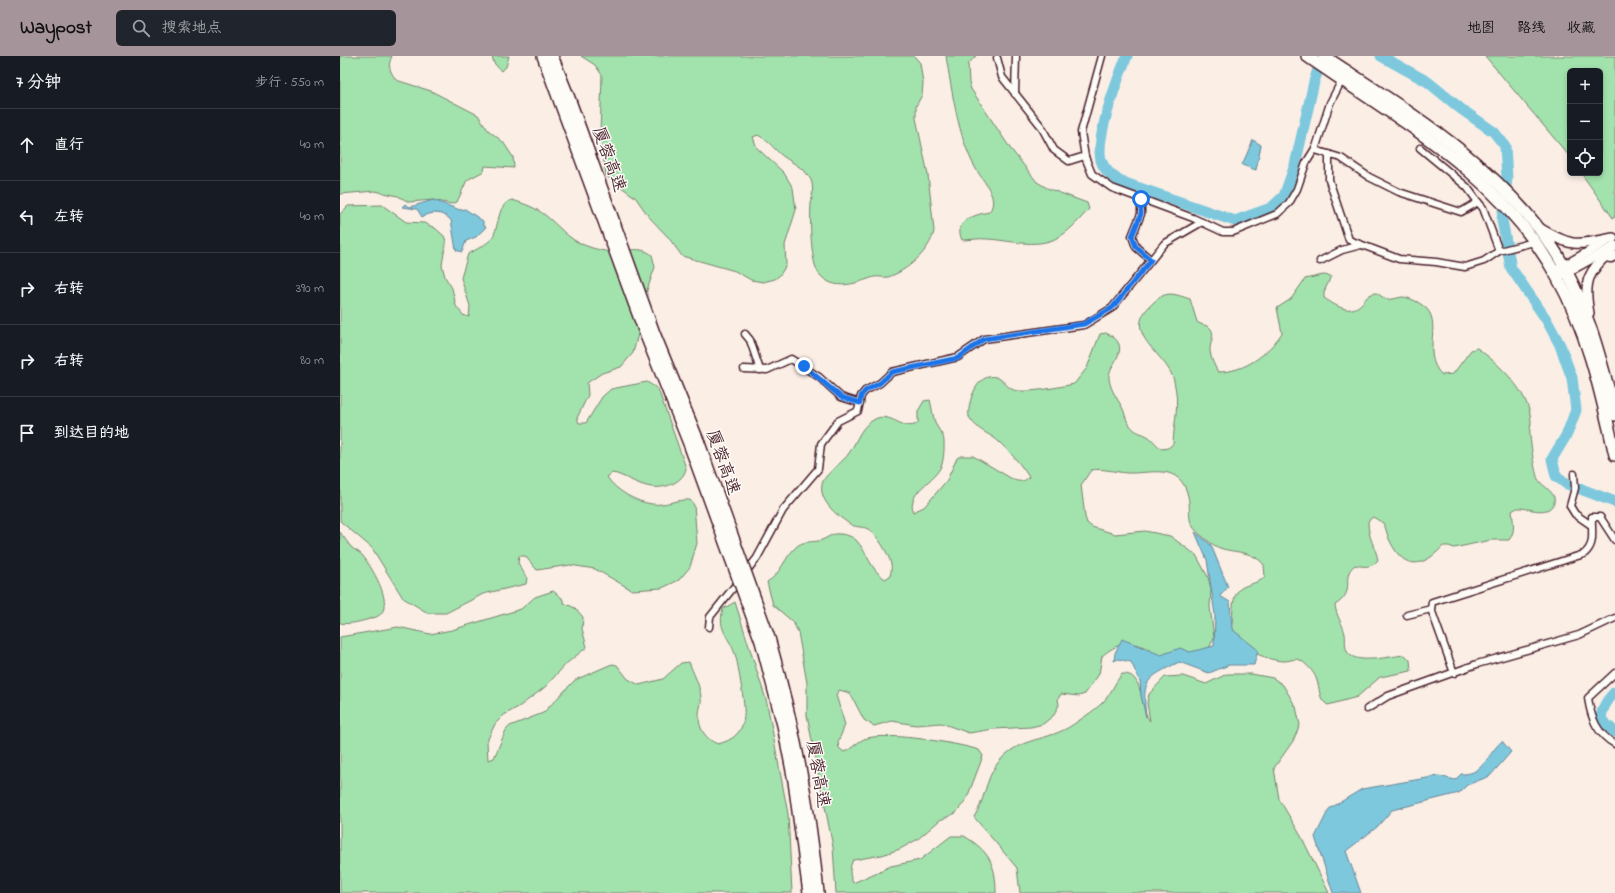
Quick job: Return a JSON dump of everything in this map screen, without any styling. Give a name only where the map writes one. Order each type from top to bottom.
[{"type":"highway","name":"厦蓉高速","points":[[543,56],[581,145],[654,333],[765,640],[792,722],[804,780],[813,838],[818,893]]},
{"type":"highway","name":"厦蓉高速","points":[[552,56],[581,145]]},
{"type":"highway","points":[[1307,56],[1345,76],[1447,138],[1485,169],[1534,222],[1592,330],[1615,455]]},
{"type":"highway","points":[[1324,56],[1345,76],[1439,145],[1484,183],[1521,224],[1534,242],[1560,272],[1581,330],[1615,415]]},
{"type":"highway","name":"厦蓉高速","points":[[765,640],[794,781],[808,893]]},
{"type":"main road","points":[[1534,222],[1566,242],[1578,245],[1615,242]]},
{"type":"main road","points":[[1592,330],[1586,287],[1589,274],[1601,256],[1615,242]]},
{"type":"main road","points":[[1560,272],[1615,242]]},
{"type":"main road","points":[[1560,272],[1601,256],[1615,256]]},
{"type":"street","points":[[1015,94],[1016,56]]},
{"type":"street","points":[[1102,56],[1081,132],[1085,156],[1092,174],[1112,188],[1202,222],[1223,232],[1233,232],[1277,214],[1289,203],[1297,189],[1306,163],[1315,150],[1330,103],[1345,76]]},
{"type":"street","points":[[997,58],[1002,77],[1040,126],[1054,150],[1068,161],[1085,156]]},
{"type":"street","points":[[1420,148],[1467,187],[1483,208],[1499,251]]},
{"type":"street","points":[[1315,150],[1341,158],[1369,177],[1399,192],[1461,212],[1478,202]]},
{"type":"street","points":[[1329,154],[1329,180],[1349,240],[1400,259],[1436,262],[1465,267],[1484,261],[1499,251],[1534,242]]},
{"type":"street","points":[[1141,199],[1141,214],[1132,236],[1136,247],[1151,260]]},
{"type":"street","points":[[709,627],[710,617],[757,558],[783,510],[818,469],[821,444],[838,422],[858,411],[861,396],[865,391],[880,383],[892,372],[958,358],[984,339],[1084,324],[1112,308],[1164,244],[1202,222]]},
{"type":"street","points":[[1320,261],[1342,250],[1361,244]]},
{"type":"street","points":[[745,334],[750,340],[760,370]]},
{"type":"street","points":[[744,369],[767,370],[791,359],[819,378],[841,397],[860,403]]},
{"type":"street","points":[[1574,474],[1575,488],[1570,506],[1575,514],[1591,525]]},
{"type":"street","points":[[1454,673],[1431,609],[1432,602],[1584,554],[1590,549],[1593,542],[1591,525],[1592,517],[1600,517],[1615,540]]},
{"type":"street","points":[[1407,615],[1431,609]]},
{"type":"street","points":[[1367,709],[1388,696],[1454,673],[1579,635],[1615,618]]},
{"type":"street","points":[[1615,673],[1588,698],[1591,717],[1600,733],[1615,744]]},
{"type":"green space","points":[[340,56],[392,56],[390,68],[396,80],[431,91],[478,115],[488,130],[503,142],[513,157],[514,168],[485,166],[484,171],[467,180],[457,202],[451,204],[433,200],[409,202],[398,196],[375,191],[340,194]]},
{"type":"green space","points":[[492,56],[509,56],[506,67],[501,71],[494,63]]},
{"type":"green space","points":[[581,56],[914,56],[920,63],[923,83],[922,95],[916,106],[916,118],[928,175],[934,231],[928,246],[910,265],[888,277],[874,277],[846,285],[839,285],[826,280],[817,270],[812,252],[811,204],[813,189],[811,180],[801,168],[779,153],[767,141],[758,135],[753,137],[757,148],[784,173],[793,188],[796,210],[785,245],[786,265],[780,275],[775,279],[763,282],[751,280],[735,271],[682,256],[668,237],[650,218],[635,197],[606,176],[600,134],[602,75],[595,65]]},
{"type":"green space","points":[[946,56],[976,56],[968,64],[969,83],[971,89],[1010,148],[1037,182],[1047,188],[1087,203],[1089,209],[1074,225],[1057,238],[1040,243],[1022,243],[984,239],[962,240],[960,228],[966,220],[989,212],[993,201],[992,195],[970,157],[960,129],[953,99]]},
{"type":"green space","points":[[1485,56],[1615,56],[1615,217],[1613,218],[1583,176],[1603,176],[1603,68],[1567,68],[1567,153]]},
{"type":"green space","points":[[512,200],[541,212],[573,240],[579,243],[611,252],[642,250],[652,255],[655,267],[647,290],[645,308],[633,353],[621,367],[602,373],[587,383],[588,395],[577,418],[579,423],[586,423],[602,397],[611,389],[647,382],[658,389],[686,468],[682,477],[678,481],[668,486],[657,487],[643,485],[612,473],[607,477],[616,487],[627,495],[646,503],[662,504],[680,500],[690,500],[694,505],[697,543],[690,567],[679,580],[662,588],[632,590],[595,569],[570,565],[537,570],[525,556],[519,556],[518,563],[527,578],[526,584],[483,594],[446,613],[428,613],[403,598],[372,548],[340,521],[340,214],[348,206],[382,205],[406,222],[424,223],[435,228],[444,236],[446,241],[442,265],[445,277],[452,288],[456,306],[463,315],[469,317],[470,306],[461,278],[468,254],[484,245],[492,238],[503,206]]},
{"type":"green space","points":[[1323,275],[1331,276],[1324,292],[1324,298],[1344,309],[1354,309],[1369,296],[1376,293],[1386,299],[1402,297],[1409,298],[1422,305],[1429,311],[1432,319],[1433,357],[1436,366],[1442,375],[1453,374],[1471,350],[1477,348],[1495,362],[1512,380],[1525,400],[1531,422],[1530,438],[1535,470],[1540,482],[1553,494],[1554,502],[1552,506],[1549,509],[1540,511],[1517,508],[1512,511],[1513,533],[1509,540],[1491,540],[1454,548],[1443,546],[1429,558],[1422,562],[1415,563],[1409,562],[1402,558],[1396,552],[1383,523],[1373,517],[1368,521],[1370,537],[1378,560],[1368,566],[1355,565],[1350,570],[1348,574],[1346,595],[1335,605],[1345,634],[1346,648],[1352,657],[1359,659],[1375,659],[1405,655],[1410,660],[1411,671],[1380,677],[1357,697],[1328,705],[1322,700],[1318,682],[1314,673],[1302,661],[1298,659],[1278,661],[1271,659],[1245,648],[1235,641],[1233,629],[1234,599],[1240,589],[1265,577],[1264,565],[1260,560],[1245,553],[1217,547],[1196,531],[1190,518],[1188,496],[1184,485],[1178,478],[1172,474],[1164,472],[1127,473],[1091,470],[1081,485],[1087,523],[1092,527],[1115,534],[1145,531],[1170,536],[1196,555],[1208,577],[1211,589],[1210,607],[1214,638],[1206,654],[1163,656],[1154,654],[1148,649],[1135,644],[1124,644],[1113,648],[1102,656],[1099,674],[1085,694],[1079,696],[1061,694],[1058,699],[1059,705],[1054,715],[1043,724],[1031,727],[994,729],[969,733],[941,723],[916,725],[892,721],[874,726],[864,720],[850,693],[839,690],[836,695],[845,725],[838,742],[839,748],[844,752],[864,739],[888,736],[955,744],[979,750],[983,756],[967,798],[956,813],[940,820],[918,839],[900,849],[882,855],[853,860],[850,872],[853,883],[891,866],[920,860],[951,836],[964,836],[980,847],[989,859],[995,874],[996,893],[836,893],[833,847],[807,715],[807,683],[798,632],[793,622],[773,605],[767,582],[776,575],[788,556],[796,547],[805,542],[819,541],[837,534],[850,536],[856,540],[875,570],[885,579],[890,576],[890,560],[882,544],[875,535],[868,529],[857,527],[845,521],[834,512],[822,494],[824,479],[851,451],[864,427],[875,419],[881,417],[892,419],[908,425],[918,423],[918,411],[924,401],[930,400],[936,425],[944,439],[943,458],[939,470],[923,486],[914,498],[912,504],[913,512],[924,507],[932,498],[947,480],[957,458],[961,456],[973,456],[1014,480],[1024,481],[1029,477],[1015,458],[998,441],[976,426],[969,417],[970,404],[975,390],[983,379],[989,377],[999,378],[1015,391],[1039,390],[1074,384],[1087,368],[1100,334],[1106,333],[1115,338],[1119,344],[1120,350],[1112,367],[1109,379],[1128,422],[1134,430],[1149,437],[1162,449],[1168,448],[1173,444],[1177,398],[1176,390],[1170,371],[1142,333],[1141,324],[1144,313],[1154,302],[1167,294],[1190,299],[1197,322],[1211,329],[1213,335],[1210,351],[1215,367],[1218,372],[1228,371],[1237,369],[1254,361],[1276,341],[1282,333],[1277,308],[1291,299],[1305,279]]},
{"type":"green space","points":[[340,532],[351,547],[363,556],[382,589],[384,607],[381,614],[373,618],[352,623],[340,623]]},
{"type":"green space","points":[[553,591],[562,598],[564,603],[575,608],[583,617],[582,629],[587,647],[567,663],[545,687],[520,706],[504,715],[495,724],[487,741],[488,760],[494,758],[506,730],[510,726],[543,713],[575,680],[612,664],[617,665],[628,679],[639,685],[663,679],[681,663],[689,662],[700,693],[701,702],[699,720],[701,729],[710,740],[718,744],[729,740],[736,735],[741,728],[744,712],[743,694],[736,657],[733,648],[724,633],[722,622],[723,609],[735,602],[767,703],[788,814],[792,893],[340,893],[340,637],[398,627],[430,634],[452,630],[521,609],[535,597]]},
{"type":"green space","points":[[1122,674],[1129,675],[1135,679],[1144,708],[1150,721],[1147,703],[1149,694],[1165,677],[1183,676],[1206,684],[1227,674],[1251,674],[1273,678],[1283,685],[1296,707],[1300,725],[1293,741],[1274,768],[1279,799],[1301,836],[1329,893],[1020,893],[1017,868],[974,817],[981,804],[993,770],[1006,755],[1015,748],[1064,730],[1094,710],[1107,697]]},
{"type":"water","points":[[1253,140],[1261,145],[1256,170],[1242,165]]},
{"type":"water","points":[[433,200],[460,210],[465,209],[483,221],[483,225],[486,227],[476,237],[466,241],[462,252],[456,250],[451,220],[448,217],[434,213],[422,217],[417,209],[402,207],[405,204],[410,207]]},
{"type":"water","points":[[1195,532],[1211,545],[1228,587],[1220,596],[1230,602],[1232,629],[1258,650],[1254,665],[1229,665],[1209,673],[1179,662],[1159,672],[1149,681],[1146,687],[1146,717],[1141,696],[1140,681],[1131,662],[1118,659],[1114,661],[1115,653],[1122,639],[1161,655],[1180,648],[1190,652],[1214,646],[1215,615],[1207,560]]},
{"type":"water","points":[[1502,741],[1511,752],[1490,776],[1467,785],[1459,793],[1392,810],[1377,827],[1346,851],[1361,893],[1333,893],[1315,837],[1329,809],[1362,789],[1439,776],[1455,780],[1461,774],[1475,771],[1480,767]]},
{"type":"waterway","points":[[1127,56],[1118,78],[1104,123],[1100,150],[1102,164],[1112,176],[1122,182],[1235,221],[1271,208],[1284,196],[1295,165],[1314,82],[1322,57]]},
{"type":"waterway","points":[[1381,56],[1428,82],[1461,109],[1494,132],[1505,146],[1507,178],[1502,220],[1511,268],[1546,319],[1560,345],[1572,378],[1576,410],[1567,434],[1552,459],[1556,476],[1565,483],[1615,502]]},
{"type":"waterway","points":[[1615,692],[1605,705],[1601,720],[1615,732]]},
{"type":"route","points":[[804,366],[841,397],[860,403],[861,396],[865,391],[880,383],[892,372],[958,358],[984,339],[1084,324],[1112,308],[1151,260],[1136,247],[1132,236],[1141,214],[1141,199]]}]
